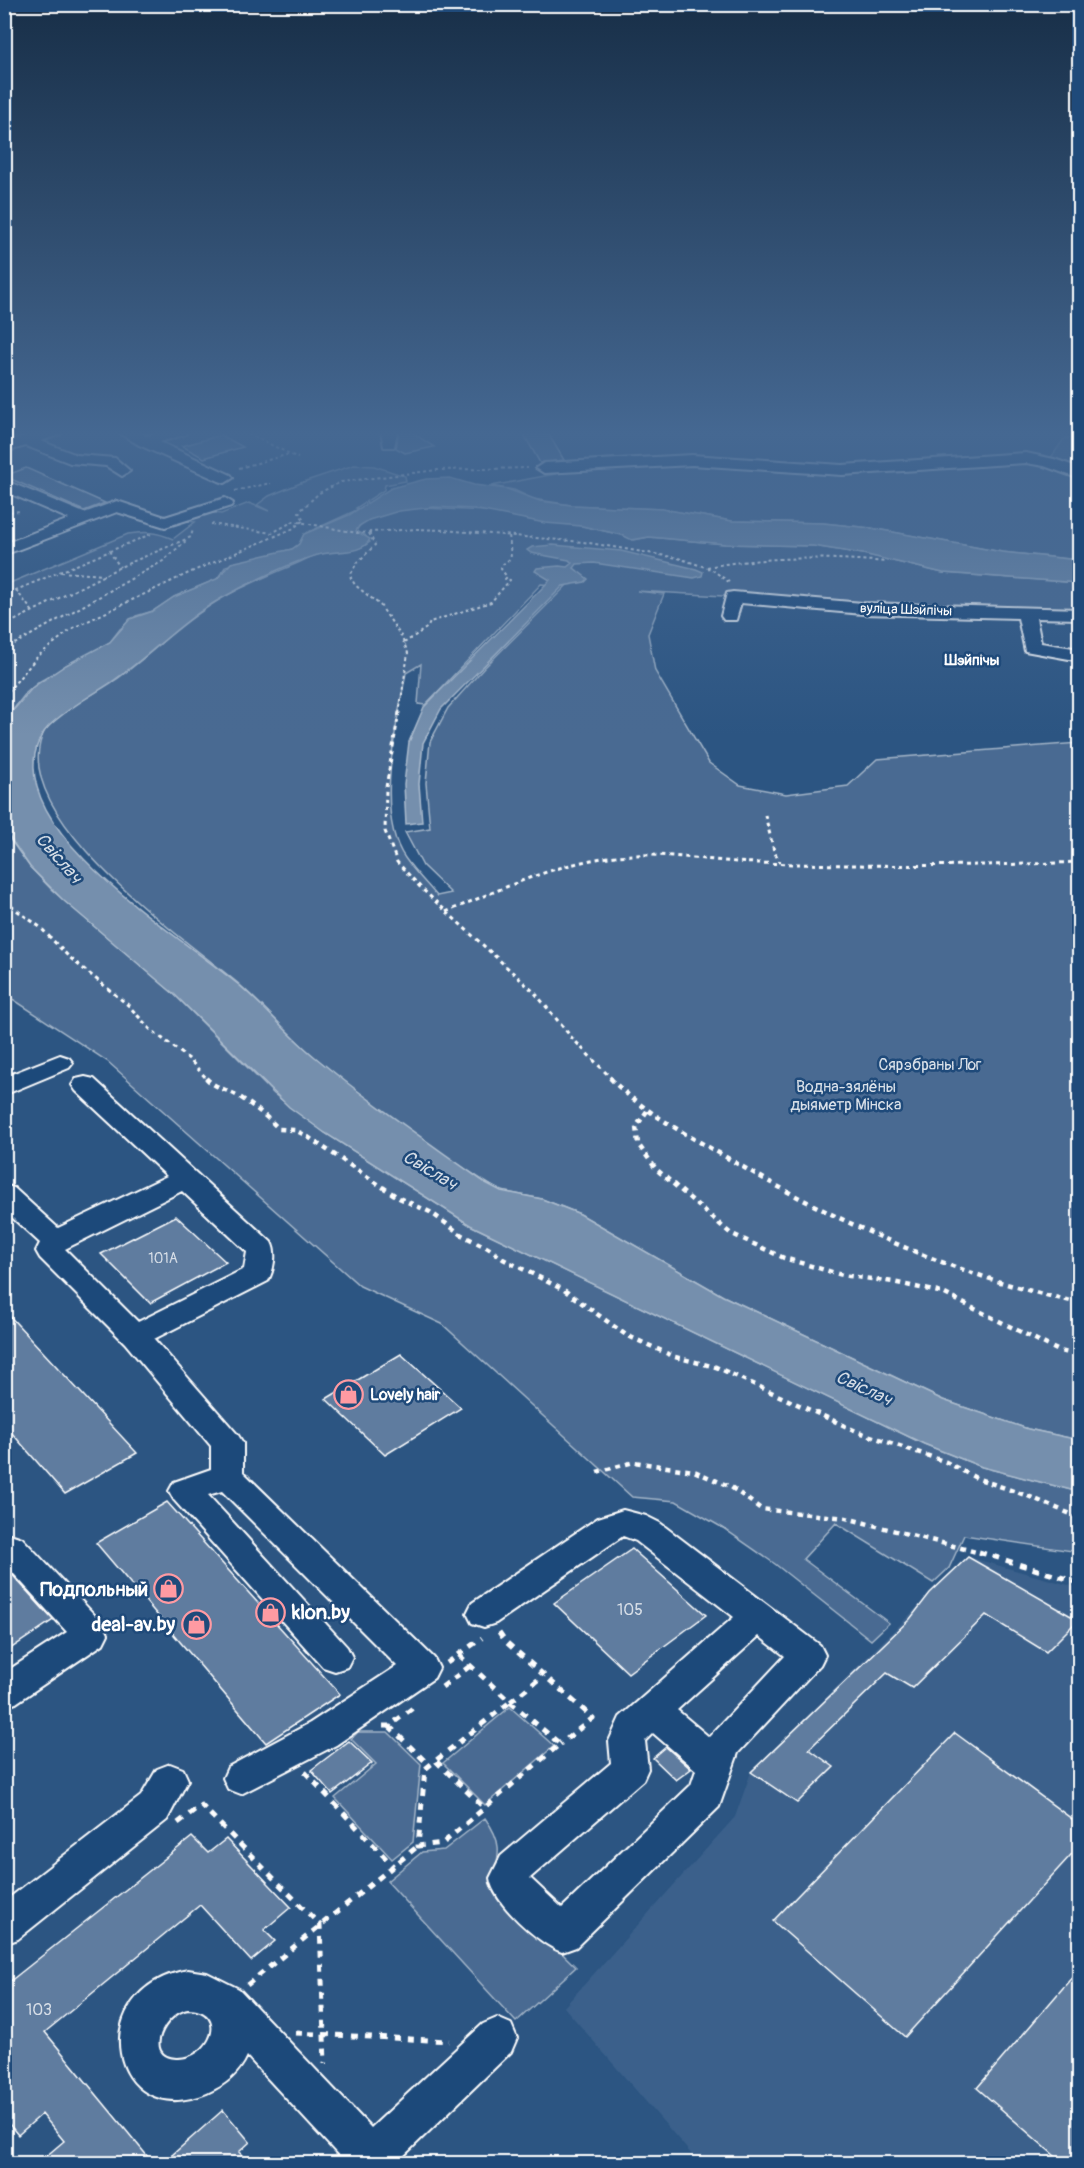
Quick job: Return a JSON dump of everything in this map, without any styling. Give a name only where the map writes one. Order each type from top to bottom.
[{"type":"street","points":[[4,550],[49,532]]},
{"type":"street","points":[[730,616],[733,597]]},
{"type":"street","name":"вуліца Шэйпічы","points":[[733,597],[770,602],[887,609],[1080,614]]},
{"type":"street","points":[[1026,612],[1032,646],[1080,655]]},
{"type":"street","points":[[4,1088],[60,1063]]},
{"type":"street","points":[[85,1085],[261,1249],[258,1274],[135,1336]]},
{"type":"street","points":[[184,1179],[55,1241],[50,1251],[135,1336],[227,1443],[226,1476],[422,1668],[323,1734],[242,1778]]},
{"type":"street","points":[[4,1194],[55,1241]]},
{"type":"street","points":[[226,1476],[185,1491],[335,1657]]},
{"type":"street","points":[[484,1613],[598,1534],[622,1523],[634,1525],[648,1532],[758,1616],[808,1655],[723,1745],[706,1795],[562,1934],[510,1885],[509,1878],[514,1868],[630,1769],[627,1741],[633,1728],[758,1616]]},
{"type":"street","points":[[4,1550],[10,1547],[91,1634],[4,1692]]},
{"type":"street","points":[[651,1710],[717,1764]]},
{"type":"street","points":[[4,1926],[154,1808],[170,1780]]},
{"type":"street","points":[[238,2017],[327,2111],[367,2161],[494,2041]]},
{"type":"path","points":[[4,595],[151,534],[167,532]]},
{"type":"path","points":[[4,626],[120,567],[175,532]]},
{"type":"path","points":[[166,540],[176,532]]},
{"type":"path","points":[[4,650],[164,561],[176,532]]},
{"type":"path","points":[[4,696],[38,656],[73,628],[191,572],[284,532]]},
{"type":"path","points":[[359,532],[378,532]]},
{"type":"path","points":[[474,532],[594,544],[662,555],[718,570],[728,579],[733,597]]},
{"type":"path","points":[[369,533],[375,545],[356,564],[350,576],[355,585],[380,605],[408,653],[393,756],[386,787],[385,831],[397,862],[446,912],[535,993],[572,1038],[647,1111],[786,1193],[842,1221],[961,1270],[1038,1294],[1080,1303]]},
{"type":"path","points":[[404,643],[428,627],[430,622],[491,602],[510,580],[505,579],[507,577],[501,569],[502,565],[511,558],[509,534]]},
{"type":"path","points":[[109,551],[120,567]]},
{"type":"path","points":[[706,567],[731,562],[805,558],[886,562]]},
{"type":"path","points":[[58,572],[105,575]]},
{"type":"path","points":[[16,590],[33,612]]},
{"type":"path","points":[[4,620],[16,620]]},
{"type":"path","points":[[765,815],[774,851],[780,863]]},
{"type":"path","points":[[446,912],[553,870],[609,858],[657,854],[697,859],[780,863],[952,867],[1080,862]]},
{"type":"path","points":[[4,902],[40,927],[69,957],[128,1005],[150,1029],[189,1059],[213,1086],[236,1095],[262,1112],[279,1129],[295,1130],[305,1135],[399,1198],[430,1212],[462,1235],[488,1248],[503,1259],[564,1290],[626,1335],[675,1357],[716,1367],[856,1431],[946,1462],[976,1478],[1028,1496],[1080,1518]]},
{"type":"path","points":[[647,1111],[636,1127],[638,1144],[656,1169],[730,1233],[784,1258],[842,1275],[893,1282],[943,1293],[1059,1351],[1080,1355]]},
{"type":"path","points":[[597,1472],[634,1462],[694,1471],[731,1487],[761,1509],[846,1518],[963,1547],[1080,1583]]},
{"type":"path","points":[[238,2017],[321,1925],[418,1846],[443,1844],[592,1718],[506,1642],[497,1628],[440,1668]]},
{"type":"path","points":[[459,1655],[560,1744]]},
{"type":"path","points":[[418,1846],[425,1769],[544,1675]]},
{"type":"path","points":[[389,1726],[430,1766]]},
{"type":"path","points":[[436,1761],[484,1809]]},
{"type":"path","points":[[311,1762],[302,1769],[393,1866]]},
{"type":"path","points":[[201,1805],[321,1925],[327,2111]]},
{"type":"path","points":[[238,2017],[324,2035],[494,2041]]},
{"type":"shaded area","points":[[968,1557],[1079,1588],[1079,2163],[699,2163],[564,2007],[735,1817],[751,1772]]},
{"type":"green space","points":[[182,532],[308,532],[292,549],[226,566],[217,579],[174,597],[153,611],[136,616],[120,629],[110,642],[40,681],[26,693],[5,720],[5,585],[128,534],[151,533],[173,539]]},
{"type":"green space","name":"Водна-зялёны дыяметр Мінска","points":[[359,532],[609,532],[634,540],[649,537],[725,544],[813,546],[863,554],[943,573],[1079,583],[1079,611],[929,608],[637,591],[664,594],[648,634],[655,671],[709,763],[740,785],[786,794],[848,786],[877,759],[1079,743],[1079,1440],[1028,1429],[943,1400],[723,1296],[580,1214],[542,1199],[501,1191],[493,1187],[401,1124],[313,1056],[241,986],[145,908],[107,873],[74,836],[49,799],[38,763],[45,730],[52,722],[114,681],[212,604],[249,584],[315,555],[354,550],[365,546],[370,542],[365,535]],"holes":[[[541,584],[566,586],[484,668],[448,708],[430,742],[426,783],[430,828],[405,832],[423,866],[451,893],[437,896],[405,858],[396,839],[391,817],[390,767],[406,673],[421,664],[418,704],[425,705]]]},
{"type":"green space","points":[[894,532],[1079,532],[1079,560],[1002,552]]},
{"type":"green space","points":[[4,831],[30,867],[52,890],[174,994],[274,1094],[325,1133],[470,1225],[924,1444],[982,1467],[1079,1492],[1079,1552],[964,1535],[949,1568],[933,1583],[836,1523],[803,1559],[889,1623],[871,1640],[775,1564],[723,1528],[676,1501],[632,1497],[442,1324],[360,1286],[107,1061],[5,994]]},
{"type":"green space","points":[[510,1707],[554,1746],[485,1805],[443,1763]]},
{"type":"green space","points":[[358,1732],[388,1732],[421,1764],[413,1842],[392,1859],[335,1798],[376,1764],[351,1739]]},
{"type":"green space","points":[[485,1818],[495,1835],[498,1850],[492,1885],[576,1967],[516,2022],[387,1881],[422,1852],[444,1850]]},
{"type":"water","name":"Свіслач","points":[[358,532],[370,539],[356,550],[322,554],[299,561],[222,598],[193,617],[127,671],[72,707],[49,726],[42,735],[35,754],[37,787],[52,819],[77,852],[145,913],[239,985],[295,1040],[335,1074],[484,1182],[501,1191],[542,1199],[580,1214],[723,1296],[943,1400],[1028,1429],[1079,1440],[1079,1492],[982,1467],[924,1444],[470,1225],[325,1133],[289,1107],[174,994],[64,901],[30,867],[5,831],[5,720],[33,687],[66,665],[110,642],[130,619],[153,611],[174,597],[217,579],[231,563],[292,549],[299,544],[304,534]]},
{"type":"water","points":[[609,532],[894,532],[1002,552],[1079,560],[1079,583],[943,573],[863,554],[813,546],[725,544],[649,537],[632,540]]},
{"type":"water","points":[[553,545],[621,551],[703,572],[702,576],[694,578],[594,563],[577,564],[574,568],[588,579],[585,582],[563,586],[441,709],[423,743],[419,784],[422,822],[406,824],[404,784],[409,742],[424,707],[550,580],[535,571],[537,568],[567,567],[572,563],[569,560],[531,553],[527,550],[532,547]]},
{"type":"building","points":[[176,1216],[226,1262],[150,1303],[101,1254]]},
{"type":"building","points":[[4,1310],[137,1453],[65,1494],[4,1424]]},
{"type":"building","points":[[401,1354],[461,1408],[385,1455],[326,1399]]},
{"type":"building","points":[[167,1502],[340,1694],[266,1743],[96,1543]]},
{"type":"building","points":[[632,1549],[706,1615],[628,1673],[554,1603]]},
{"type":"building","points":[[968,1557],[1078,1620],[1046,1652],[986,1615],[912,1688],[887,1673],[809,1749],[834,1767],[797,1803],[751,1772],[910,1619],[930,1593]]},
{"type":"building","points":[[8,1570],[53,1620],[4,1653],[4,1572]]},
{"type":"building","points":[[955,1733],[1080,1825],[1080,1845],[905,2037],[773,1921]]},
{"type":"building","points":[[349,1741],[372,1763],[332,1794],[311,1770]]},
{"type":"building","points":[[666,1747],[691,1769],[676,1780],[653,1758]]},
{"type":"building","points":[[192,1837],[208,1853],[226,1839],[291,1907],[264,1930],[275,1941],[251,1961],[200,1905],[45,2032],[153,2163],[38,2163],[64,2141],[42,2114],[18,2135],[4,2118],[4,1986]]},
{"type":"building","points":[[1080,1968],[1080,2163],[1063,2163],[977,2088]]},
{"type":"building","points":[[223,2110],[250,2142],[239,2152],[249,2163],[163,2163]]},
{"type":"place","name":"Lovely hair","points":[[349,1394]]},
{"type":"place","name":"Подпольный","points":[[169,1589]]},
{"type":"place","name":"klon.by","points":[[271,1612]]},
{"type":"place","name":"deal-av.by","points":[[196,1624]]},
{"type":"district","name":"Шэйпічы","points":[[972,660]]},
{"type":"park label","name":"Сярэбраны Лог","points":[[930,1064]]}]
